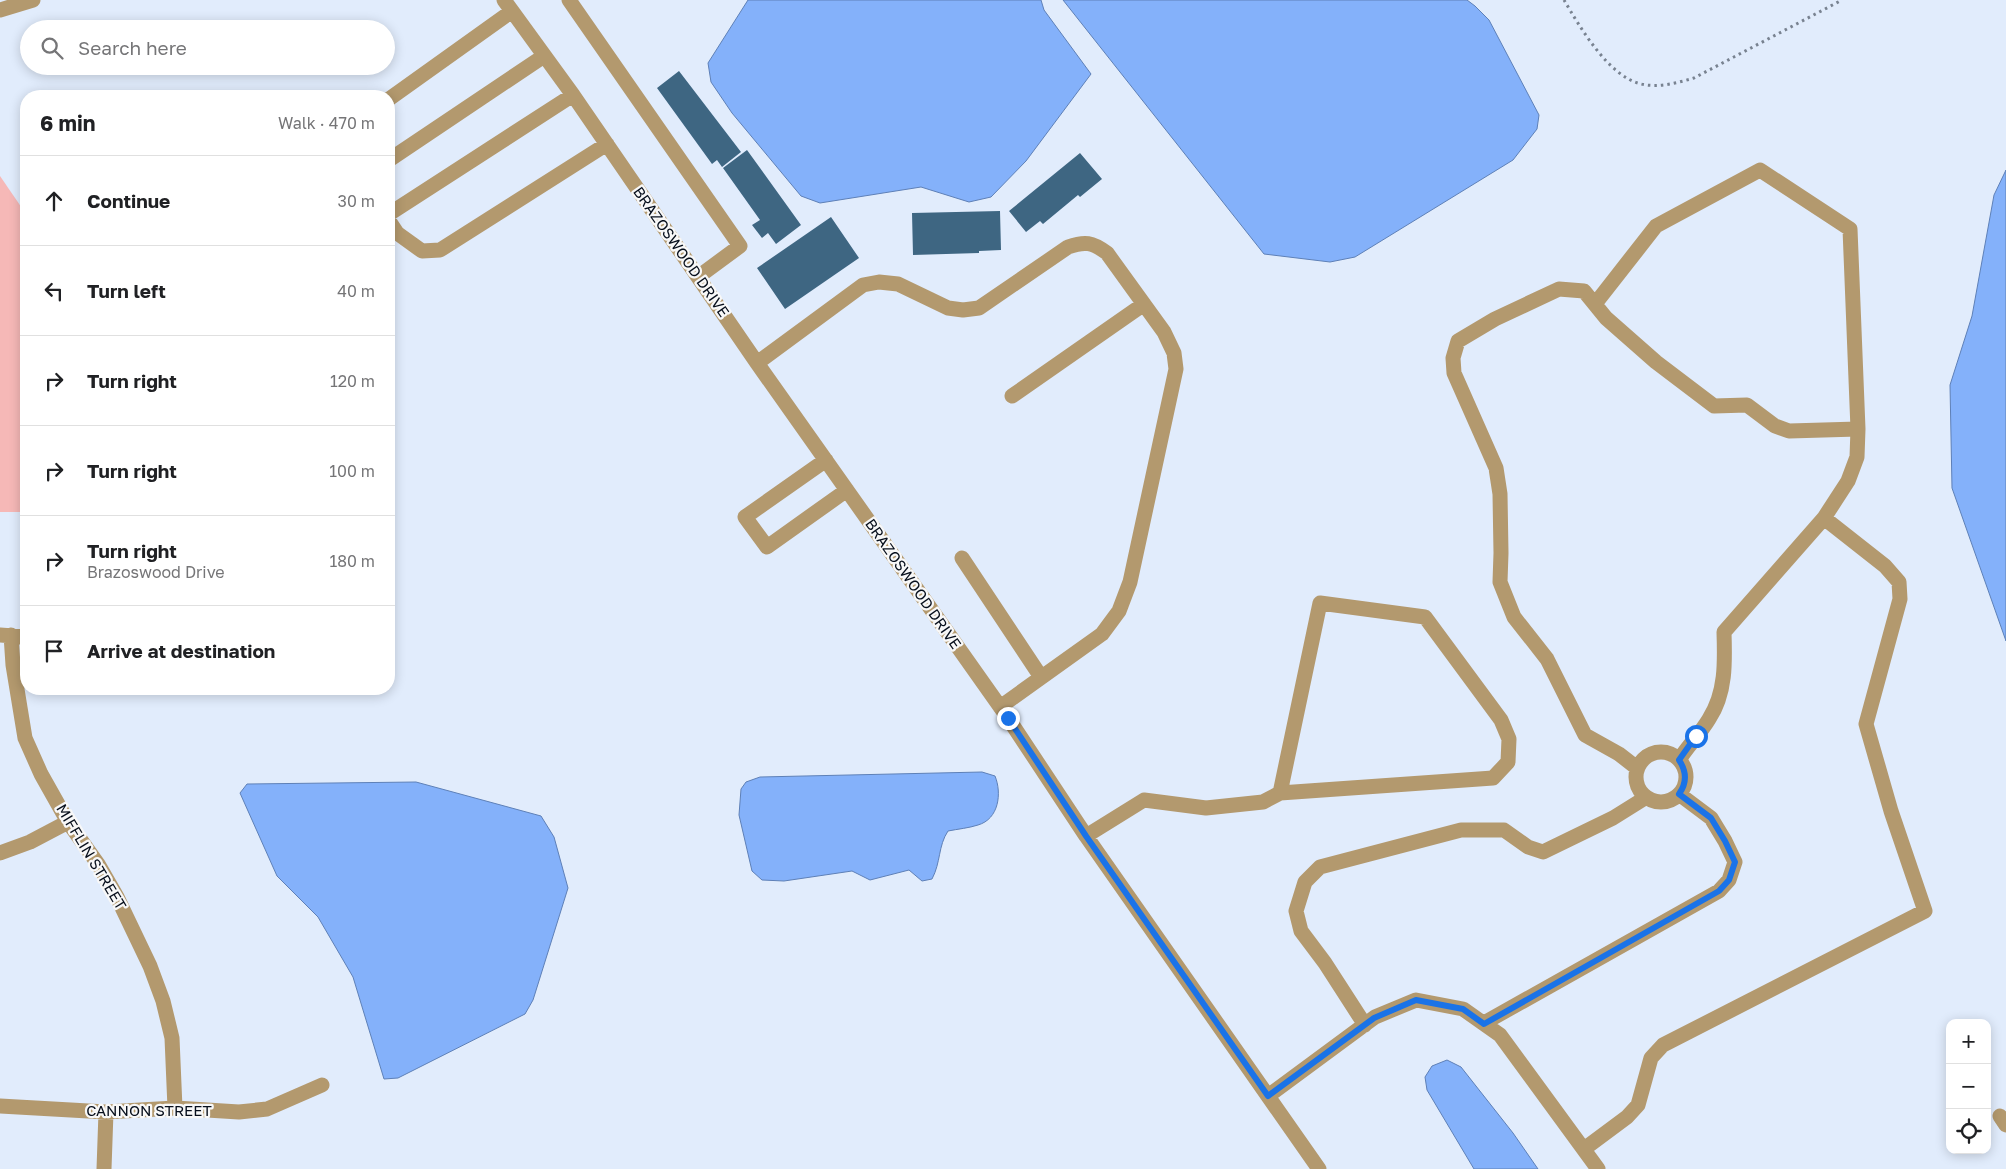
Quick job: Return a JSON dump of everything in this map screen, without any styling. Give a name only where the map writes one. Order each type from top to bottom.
[{"type":"street","points":[[0,10],[33,0]]},
{"type":"street","points":[[569,0],[740,246],[698,277]]},
{"type":"street","points":[[395,94],[508,5]]},
{"type":"street","name":"BRAZOSWOOD DRIVE","points":[[508,5],[573,95],[757,363],[1000,707],[1086,836],[1319,1169]]},
{"type":"street","points":[[395,156],[544,56]]},
{"type":"street","points":[[395,210],[573,95]]},
{"type":"street","points":[[395,230],[422,251],[440,250],[606,144]]},
{"type":"street","points":[[1595,304],[1656,226],[1760,170],[1850,229],[1858,428],[1857,457],[1848,481],[1824,518],[1724,632],[1725,659],[1722,690],[1710,718],[1679,760]]},
{"type":"street","points":[[757,363],[863,285],[879,282],[898,284],[948,308],[963,310],[978,308],[1068,247],[1082,242],[1096,245],[1107,253],[1164,332],[1174,353],[1176,369],[1130,582],[1119,611],[1102,634],[1000,707]]},
{"type":"street","points":[[1637,768],[1619,754],[1585,735],[1547,659],[1514,617],[1500,582],[1500,494],[1496,468],[1454,373],[1453,358],[1458,341],[1559,289],[1584,291],[1606,318],[1656,362],[1714,406],[1747,405],[1775,426],[1789,431],[1858,428]]},
{"type":"street","points":[[1012,396],[1144,304]]},
{"type":"street","points":[[826,460],[745,518],[767,547],[847,490]]},
{"type":"street","points":[[1584,1149],[1627,1117],[1638,1106],[1651,1058],[1663,1045],[1925,911],[1891,811],[1866,724],[1900,599],[1899,582],[1885,566],[1824,518]]},
{"type":"street","points":[[962,558],[1041,677]]},
{"type":"street","points":[[1086,836],[1144,800],[1206,808],[1263,802],[1280,793],[1493,778],[1508,762],[1509,739],[1500,720],[1425,618],[1320,603],[1280,793]]},
{"type":"street","points":[[5,635],[20,636]]},
{"type":"street","name":"MIFFLIN STREET","points":[[5,635],[13,664],[26,738],[41,774],[68,822],[98,864],[112,889],[150,966],[163,1001],[172,1038],[175,1108]]},
{"type":"street","points":[[1656,752],[1665,752],[1673,755],[1679,760],[1686,774],[1684,788],[1667,802],[1652,801],[1645,798],[1636,784],[1637,768],[1648,755],[1656,752]]},
{"type":"street","points":[[1484,1024],[1719,891],[1729,880],[1735,862],[1725,841],[1711,818],[1679,794]]},
{"type":"street","points":[[1365,1024],[1325,963],[1301,931],[1296,911],[1305,882],[1320,867],[1461,830],[1504,830],[1528,847],[1543,852],[1613,818],[1645,798]]},
{"type":"street","points":[[0,853],[30,842],[68,822]]},
{"type":"street","points":[[1268,1096],[1374,1018],[1416,1000],[1463,1009],[1500,1035],[1598,1169]]},
{"type":"street","name":"CANNON STREET","points":[[0,1106],[106,1112],[175,1108],[238,1112],[267,1109],[322,1085]]},
{"type":"street","points":[[104,1169],[106,1112]]},
{"type":"path","points":[[1564,0],[1597,51],[1618,72],[1640,84],[1670,85],[1702,74],[1842,0]]},
{"type":"shaded area","points":[[0,176],[20,205],[20,512],[0,512]]},
{"type":"water","points":[[748,0],[1041,0],[1044,10],[1091,74],[1026,161],[991,197],[969,202],[921,187],[820,203],[801,196],[732,113],[711,82],[708,63]]},
{"type":"water","points":[[1063,0],[1467,0],[1489,20],[1539,115],[1537,129],[1513,160],[1355,257],[1330,262],[1264,254]]},
{"type":"water","points":[[2006,170],[2006,641],[1952,488],[1950,385],[1972,316],[1994,195]]},
{"type":"water","points":[[982,772],[995,776],[998,790],[997,805],[991,817],[985,822],[967,828],[948,831],[932,879],[922,881],[909,870],[870,880],[852,871],[784,881],[762,880],[752,871],[739,815],[741,789],[746,782],[760,777]]},
{"type":"water","points":[[416,782],[541,816],[554,837],[568,888],[533,1000],[525,1014],[398,1078],[384,1079],[353,977],[318,917],[277,876],[240,793],[247,784]]},
{"type":"water","points":[[1447,1060],[1461,1067],[1513,1133],[1538,1169],[1474,1169],[1427,1090],[1425,1077],[1432,1066]]},
{"type":"building","points":[[679,71],[741,152],[722,167],[717,160],[712,164],[657,88]]},
{"type":"building","points":[[747,150],[801,225],[776,244],[768,233],[762,238],[752,225],[760,220],[723,168]]},
{"type":"building","points":[[1080,153],[1102,179],[1080,197],[1078,195],[1043,224],[1040,221],[1026,232],[1009,211]]},
{"type":"building","points":[[1000,211],[1001,250],[979,251],[979,253],[913,255],[912,213]]},
{"type":"building","points":[[831,217],[859,258],[785,309],[757,268]]},
{"type":"route","points":[[1008,718],[1086,836],[1268,1096],[1374,1018],[1416,1000],[1463,1009],[1484,1024],[1719,891],[1729,880],[1735,862],[1711,818],[1679,794],[1684,788],[1686,774],[1679,760],[1696,736]]}]
